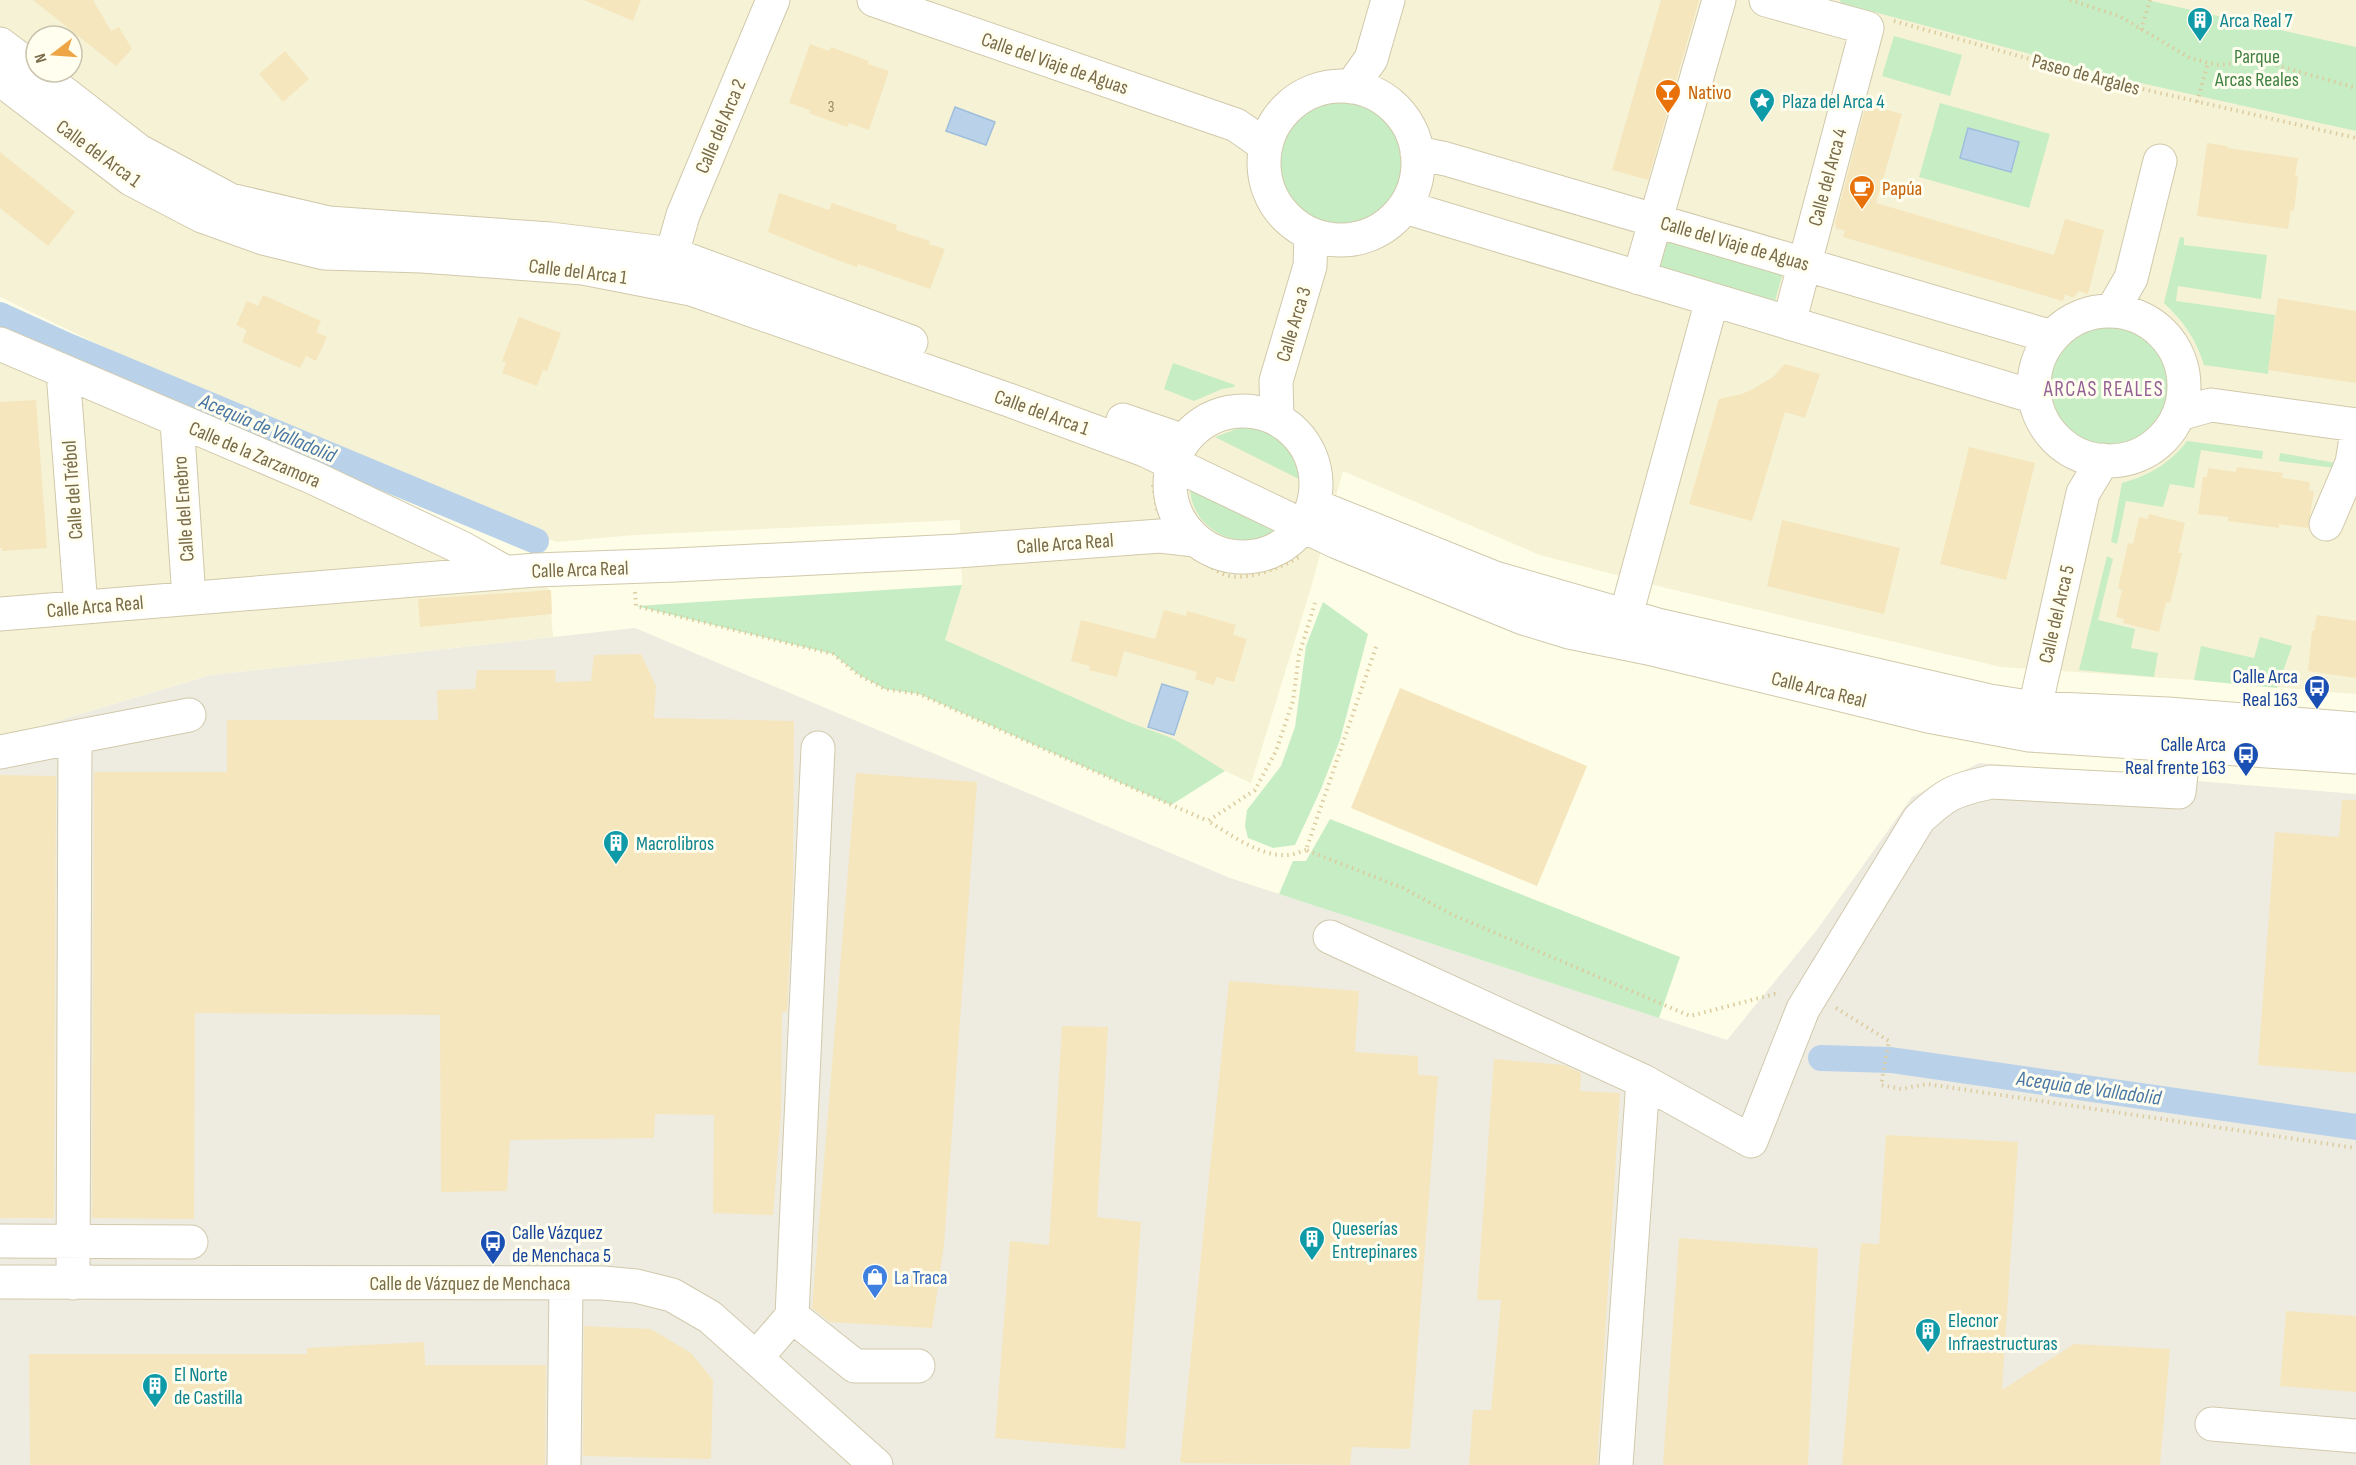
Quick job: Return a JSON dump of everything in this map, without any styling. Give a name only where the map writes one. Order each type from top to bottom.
[{"type":"street","name":"Calle del Arca 2","points":[[672,254],[683,215],[773,0]]},
{"type":"street","name":"Calle del Viaje de Aguas","points":[[874,0],[1269,136]]},
{"type":"street","points":[[1363,90],[1388,0]]},
{"type":"street","points":[[1639,278],[1719,0]]},
{"type":"street","name":"Calle del Arca 4","points":[[1766,0],[1867,28],[1789,323]]},
{"type":"street","name":"Calle del Arca 1","points":[[0,44],[24,63]]},
{"type":"street","name":"Calle del Arca 1","points":[[0,80],[131,179],[202,216],[263,238],[324,253],[422,256],[583,268],[691,289],[1009,400],[1144,450],[1178,453]]},
{"type":"street","name":"Calle del Arca 1","points":[[52,84],[139,151],[230,200],[328,223],[550,239],[672,254],[1178,453]]},
{"type":"street","points":[[1333,86],[1363,90],[1390,104],[1403,118],[1412,135],[1417,153],[1417,172],[1413,190],[1405,207],[1390,222],[1372,234],[1352,240],[1320,237],[1295,225],[1282,213],[1272,198],[1265,173],[1269,136],[1284,111],[1298,99],[1333,86]]},
{"type":"street","name":"Calle del Viaje de Aguas","points":[[1417,153],[1446,159],[2052,337]]},
{"type":"street","points":[[2123,312],[2160,161]]},
{"type":"street","points":[[1405,207],[2036,397]]},
{"type":"street","name":"Calle Arca 3","points":[[1266,415],[1320,237]]},
{"type":"street","points":[[1626,615],[1712,300]]},
{"type":"street","points":[[2095,312],[2123,312],[2150,323],[2176,351],[2191,403],[2161,440],[2148,450],[2134,457],[2118,460],[2091,457],[2068,448],[2043,421],[2036,397],[2035,375],[2041,355],[2052,337],[2064,325],[2095,312]]},
{"type":"street","name":"Calle de la Zarzamora","points":[[0,344],[314,478],[462,548],[505,572]]},
{"type":"street","name":"Calle del Trébol","points":[[63,372],[81,608]]},
{"type":"street","points":[[2191,403],[2356,425]]},
{"type":"street","points":[[1239,411],[1266,415],[1290,427],[1309,451],[1317,486],[1308,516],[1293,537],[1276,550],[1247,557],[1218,553],[1179,533],[1171,481],[1178,453],[1194,429],[1213,417],[1239,411]]},
{"type":"street","name":"Calle del Enebro","points":[[177,421],[189,598]]},
{"type":"street","points":[[2326,524],[2352,463],[2356,438]]},
{"type":"street","name":"Calle Arca Real","points":[[1178,453],[1523,618],[1569,632],[1648,648],[1928,716],[2032,722],[2184,746],[2356,757]]},
{"type":"street","name":"Calle del Arca 5","points":[[2032,722],[2091,457]]},
{"type":"street","name":"Calle Arca Real","points":[[1308,516],[1495,578],[1626,615],[1990,701],[2032,722],[2168,714],[2356,729]]},
{"type":"street","name":"Calle Arca Real","points":[[0,614],[505,572],[957,551],[1179,533]]},
{"type":"street","points":[[0,752],[189,715]]},
{"type":"street","points":[[73,1282],[75,737]]},
{"type":"street","points":[[1330,937],[1643,1081],[1750,1141],[1803,1009],[1919,819],[1942,797],[1991,782],[2179,792],[2184,746]]},
{"type":"street","points":[[756,1358],[792,1316],[818,748]]},
{"type":"street","points":[[1616,1465],[1643,1081]]},
{"type":"street","points":[[0,1241],[191,1242]]},
{"type":"street","name":"Calle de Vázquez de Menchaca","points":[[0,1282],[603,1283],[636,1286],[672,1295],[710,1317],[876,1465]]},
{"type":"street","points":[[564,1465],[566,1283]]},
{"type":"street","points":[[792,1316],[855,1366],[918,1366]]},
{"type":"street","points":[[2212,1424],[2356,1436]]},
{"type":"path","points":[[2070,0],[2119,16],[2190,58],[2217,65],[2262,61],[2355,89]]},
{"type":"path","points":[[2141,30],[2150,0]]},
{"type":"path","name":"Paseo de Argales","points":[[1885,19],[2112,82],[2356,138]]},
{"type":"path","points":[[2197,102],[2208,63]]},
{"type":"path","points":[[633,567],[636,606],[833,654],[859,675],[885,690],[919,694],[1208,821],[1268,852],[1288,855],[1306,850],[1403,888],[1453,915],[1690,1016],[1775,994],[1826,1002],[1888,1041],[1881,1085],[1901,1089],[1927,1084],[2356,1148]]},
{"type":"path","points":[[1208,821],[1255,790],[1276,751],[1293,701],[1299,655],[1315,603]]},
{"type":"path","points":[[1306,850],[1376,647]]},
{"type":"shaded area","points":[[0,0],[2356,0],[2356,694],[2001,667],[1666,588],[1540,555],[1343,471],[1310,591],[1251,783],[945,640],[962,585],[960,520],[634,535],[556,542],[127,358],[0,297]]},
{"type":"shaded area","points":[[0,332],[549,589],[553,637],[211,675],[0,738]]},
{"type":"shaded area","points":[[635,628],[1230,878],[1727,1040],[1816,931],[1912,797],[1979,763],[2356,794],[2356,1465],[0,1465],[0,738],[211,675]]},
{"type":"green space","name":"Parque Arcas Reales","points":[[1840,0],[2147,0],[2356,47],[2356,131],[2127,80],[1841,3]]},
{"type":"green space","points":[[1894,36],[1962,55],[1950,96],[1882,76]]},
{"type":"green space","points":[[1341,100],[1365,105],[1376,110],[1385,118],[1393,127],[1398,138],[1403,162],[1398,186],[1393,197],[1385,206],[1376,214],[1365,219],[1341,224],[1317,219],[1306,214],[1297,206],[1289,197],[1284,186],[1279,162],[1284,138],[1289,127],[1297,118],[1306,110],[1317,105]]},
{"type":"green space","points":[[1940,103],[2050,134],[2029,208],[1919,177]]},
{"type":"green space","points":[[2180,237],[2184,238],[2184,245],[2267,255],[2261,299],[2178,286],[2176,301],[2275,315],[2268,374],[2204,365],[2188,331],[2164,303]]},
{"type":"green space","points":[[1661,238],[1783,273],[1774,304],[1653,268]]},
{"type":"green space","points":[[2109,324],[2132,329],[2152,342],[2165,362],[2170,385],[2165,408],[2152,428],[2132,441],[2109,446],[2086,441],[2066,428],[2053,408],[2048,385],[2053,362],[2066,342],[2086,329]]},
{"type":"green space","points":[[1173,363],[1235,385],[1194,401],[1164,389]]},
{"type":"green space","points":[[1254,427],[1279,440],[1292,452],[1299,469],[1299,479],[1215,437],[1239,428]]},
{"type":"green space","points":[[2187,441],[2263,451],[2262,459],[2201,450],[2194,488],[2170,484],[2163,507],[2126,501],[2117,544],[2111,542],[2122,483],[2158,468],[2174,456]]},
{"type":"green space","points":[[2280,453],[2336,463],[2335,468],[2279,461]]},
{"type":"green space","points":[[1190,485],[1279,526],[1251,540],[1221,535],[1209,527],[1199,515],[1192,501]]},
{"type":"green space","points":[[2107,556],[2113,559],[2098,620],[2135,629],[2131,648],[2158,653],[2154,677],[2079,670]]},
{"type":"green space","points":[[962,585],[945,640],[1126,721],[1174,739],[1225,771],[1171,805],[919,694],[885,689],[859,675],[833,654],[636,606]]},
{"type":"green space","points":[[1323,602],[1368,634],[1340,740],[1321,789],[1295,845],[1273,848],[1248,838],[1245,826],[1247,810],[1281,766],[1295,727],[1306,646]]},
{"type":"green space","points":[[2260,637],[2292,646],[2277,688],[2194,680],[2201,646],[2254,658]]},
{"type":"green space","points":[[1330,819],[1680,957],[1659,1018],[1279,894],[1293,861],[1306,861]]},
{"type":"water","points":[[955,107],[995,122],[986,145],[946,131]]},
{"type":"water","points":[[1968,128],[2019,142],[2011,172],[1960,158]]},
{"type":"water","points":[[1162,684],[1188,692],[1174,735],[1148,727]]},
{"type":"building","points":[[33,0],[93,0],[111,31],[119,27],[132,49],[116,66],[84,41],[84,24],[63,24]]},
{"type":"building","points":[[584,0],[641,0],[633,21]]},
{"type":"building","points":[[1661,0],[1699,0],[1648,180],[1612,170]]},
{"type":"building","points":[[810,44],[829,51],[831,47],[889,71],[869,130],[849,123],[847,127],[789,103]]},
{"type":"building","points":[[285,51],[309,79],[283,102],[259,74]]},
{"type":"building","points":[[1866,104],[1902,114],[1876,203],[2054,255],[2065,219],[2104,230],[2088,294],[2079,291],[2073,298],[2065,294],[2063,301],[1843,237],[1845,230],[1836,229],[1835,222]]},
{"type":"building","points":[[2207,143],[2298,158],[2294,211],[2291,210],[2288,229],[2197,216]]},
{"type":"building","points":[[0,152],[75,212],[48,246],[0,208]]},
{"type":"building","points":[[779,193],[829,210],[832,203],[897,225],[896,230],[930,241],[929,244],[945,249],[930,289],[858,264],[857,267],[837,260],[768,232]]},
{"type":"building","points":[[263,295],[321,321],[316,332],[327,337],[316,361],[306,356],[300,368],[242,342],[247,330],[236,325],[247,301],[258,306]]},
{"type":"building","points":[[2278,298],[2356,311],[2356,383],[2268,370]]},
{"type":"building","points":[[519,317],[561,333],[547,371],[543,370],[537,386],[502,373],[506,363],[502,361]]},
{"type":"building","points":[[1785,364],[1820,374],[1805,418],[1785,412],[1752,521],[1689,504],[1719,399],[1753,389],[1773,377]]},
{"type":"building","points":[[36,400],[47,548],[2,551],[0,548],[0,402]]},
{"type":"building","points":[[1969,447],[2035,463],[2006,580],[1940,564]]},
{"type":"building","points":[[2237,467],[2283,473],[2282,478],[2310,482],[2309,490],[2314,491],[2308,528],[2279,524],[2279,528],[2228,521],[2228,517],[2198,514],[2203,477],[2207,477],[2208,468],[2236,472]]},
{"type":"building","points":[[2149,514],[2185,523],[2178,553],[2182,553],[2170,603],[2166,602],[2159,632],[2123,623],[2124,619],[2116,617],[2122,590],[2118,588],[2128,543],[2133,544],[2139,517],[2148,519]]},
{"type":"building","points":[[1782,520],[1900,548],[1884,614],[1767,586]]},
{"type":"building","points":[[551,590],[552,614],[420,627],[418,599]]},
{"type":"building","points":[[1164,610],[1186,616],[1187,611],[1236,625],[1233,635],[1247,639],[1234,682],[1216,677],[1214,685],[1195,679],[1197,672],[1124,651],[1117,677],[1089,670],[1090,666],[1071,661],[1081,620],[1155,639]]},
{"type":"building","points":[[2317,615],[2356,621],[2356,678],[2308,671],[2312,631],[2314,631]]},
{"type":"building","points":[[641,654],[656,686],[654,718],[794,721],[793,880],[787,1012],[782,1012],[781,1114],[773,1215],[713,1213],[714,1115],[655,1114],[654,1138],[510,1140],[507,1191],[441,1192],[440,1015],[195,1013],[194,1219],[92,1218],[94,772],[227,772],[227,720],[438,720],[437,690],[475,689],[477,670],[556,670],[555,682],[591,681],[594,655]]},
{"type":"building","points":[[1400,688],[1587,766],[1537,886],[1351,808]]},
{"type":"building","points":[[856,773],[977,782],[944,1245],[932,1328],[830,1322],[812,1308]]},
{"type":"building","points":[[0,775],[56,776],[54,1218],[0,1218]]},
{"type":"building","points":[[2342,800],[2356,800],[2356,1073],[2258,1065],[2275,832],[2339,837]]},
{"type":"building","name":"Queserías Entrepinares","points":[[1229,981],[1359,991],[1355,1052],[1418,1056],[1418,1075],[1438,1076],[1410,1449],[1352,1447],[1350,1465],[1180,1463]]},
{"type":"building","points":[[1062,1026],[1108,1027],[1097,1217],[1141,1222],[1125,1449],[995,1438],[1010,1241],[1049,1245]]},
{"type":"building","points":[[1494,1059],[1564,1065],[1581,1073],[1580,1091],[1620,1093],[1597,1465],[1469,1465],[1473,1410],[1491,1410],[1501,1300],[1477,1300]]},
{"type":"building","name":"Elecnor Infraestructuras","points":[[1886,1135],[2018,1142],[2002,1390],[2074,1344],[2170,1349],[2160,1465],[1842,1465],[1861,1243],[1879,1244]]},
{"type":"building","points":[[1679,1238],[1818,1248],[1808,1465],[1663,1465]]},
{"type":"building","points":[[2286,1311],[2356,1316],[2356,1392],[2280,1386]]},
{"type":"building","points":[[584,1326],[651,1329],[691,1353],[713,1380],[711,1459],[583,1456]]},
{"type":"building","points":[[424,1342],[425,1365],[546,1365],[545,1465],[30,1465],[29,1354],[307,1354],[307,1348]]},
{"type":"waterway","name":"Acequia de Valladolid","points":[[0,315],[68,346],[536,541]]},
{"type":"waterway","name":"Acequia de Valladolid","points":[[1821,1058],[1891,1060],[2356,1127]]},
{"type":"place","name":"Arca Real 7","points":[[2200,43]]},
{"type":"place","name":"Nativo","points":[[1668,115]]},
{"type":"place","name":"Plaza del Arca 4","points":[[1762,124]]},
{"type":"place","name":"Papúa","points":[[1862,211]]},
{"type":"place","name":"Calle Arca Real 163","points":[[2317,711]]},
{"type":"place","name":"Calle Arca Real frente 163","points":[[2246,778]]},
{"type":"place","name":"Macrolibros","points":[[616,866]]},
{"type":"place","name":"Queserías Entrepinares","points":[[1312,1262]]},
{"type":"place","name":"Calle Vázquez de Menchaca 5","points":[[493,1266]]},
{"type":"place","name":"La Traca","points":[[875,1300]]},
{"type":"place","name":"Elecnor Infraestructuras","points":[[1928,1354]]},
{"type":"place","name":"El Norte de Castilla","points":[[155,1409]]},
{"type":"district","name":"ARCAS REALES","points":[[2104,389]]}]
